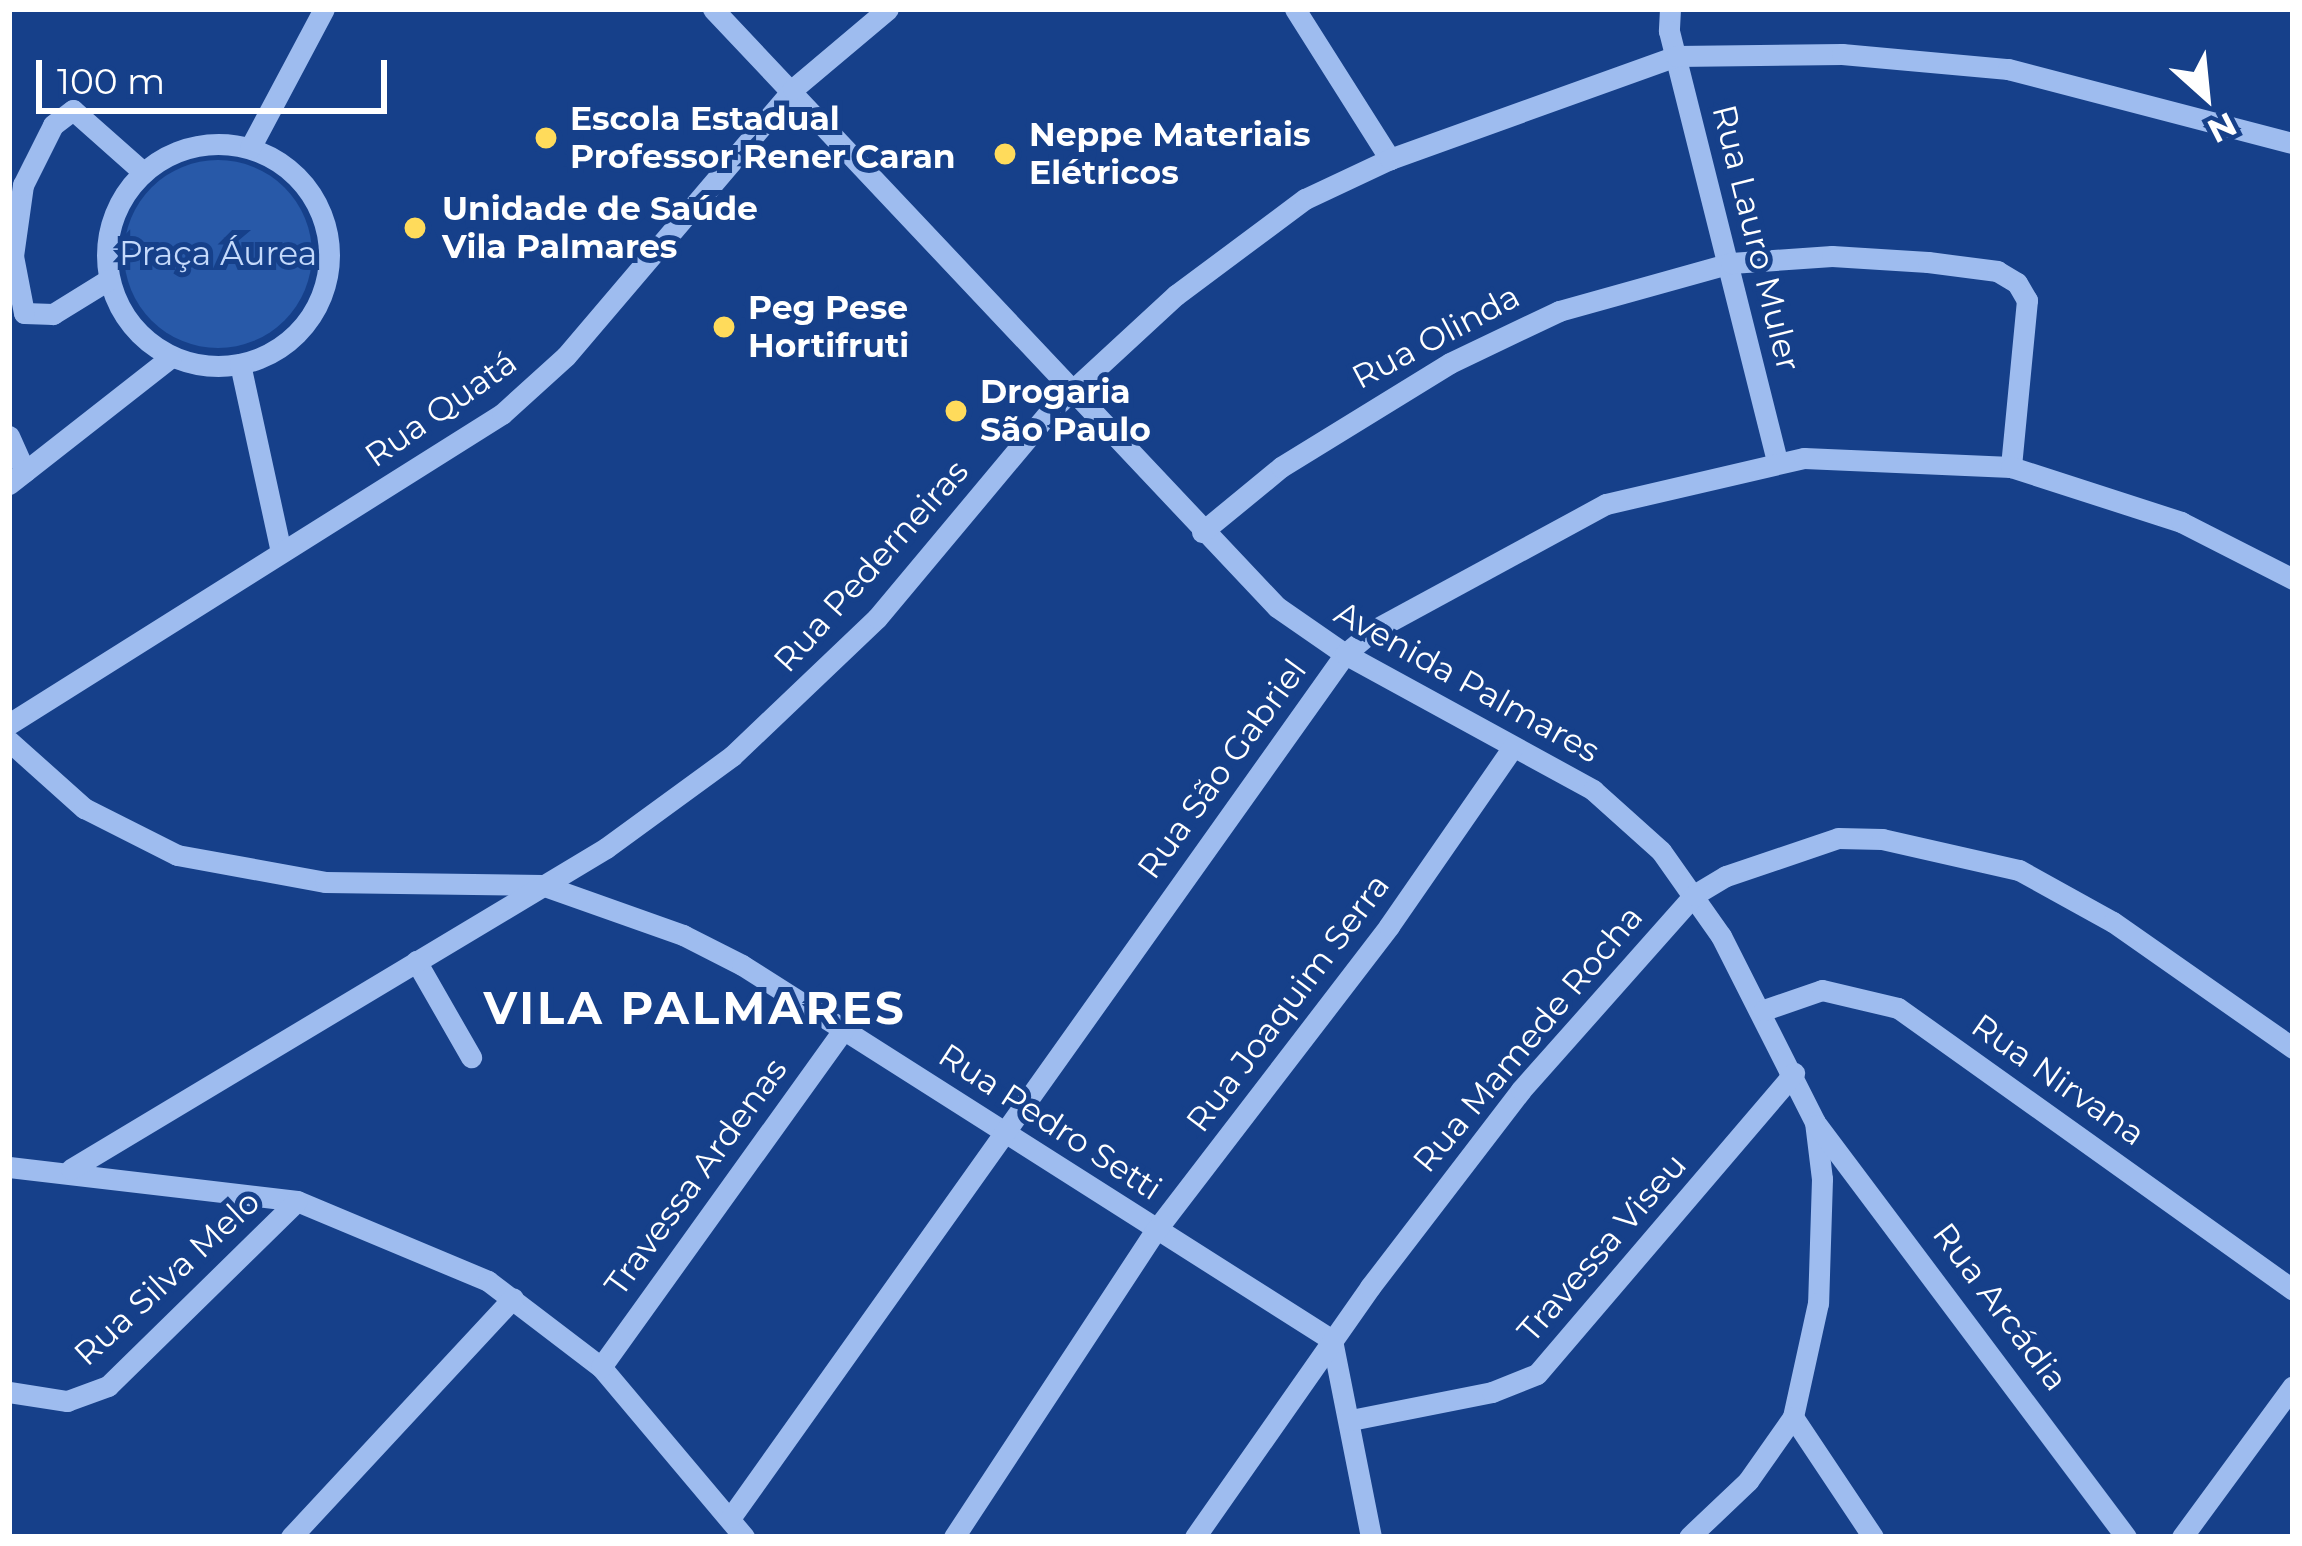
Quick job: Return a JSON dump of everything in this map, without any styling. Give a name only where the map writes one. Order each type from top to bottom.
[{"type":"street","points":[[250,148],[324,9]]},
{"type":"street","name":"Avenida Palmares","points":[[713,9],[1277,607],[1345,654],[1614,806],[1694,895],[1764,1010],[1794,1073],[1815,1121],[1822,1180],[1818,1303],[1793,1417],[1748,1481],[1689,1537]]},
{"type":"street","name":"Rua Quatá","points":[[9,724],[281,553],[538,383],[793,89],[888,9]]},
{"type":"street","points":[[1295,9],[1390,159]]},
{"type":"street","name":"Rua Lauro Muler","points":[[1647,9],[1670,20],[1777,462]]},
{"type":"street","name":"Rua Pederneiras","points":[[71,1169],[606,848],[783,712],[877,618],[1070,392],[1264,229],[1390,159],[1676,56],[1862,55],[2008,69],[2293,142]]},
{"type":"street","points":[[108,280],[53,314],[24,313],[13,256],[23,184],[52,125],[74,110],[142,172]]},
{"type":"street","points":[[250,148],[274,158],[313,195],[327,233],[328,273],[320,298],[288,341],[240,364],[171,357],[131,326],[108,280],[115,210],[142,172],[182,149],[250,148]]},
{"type":"street","name":"Rua Olinda","points":[[1202,532],[1281,467],[1450,363],[1558,310],[1731,263],[1928,262],[1997,272],[2017,283],[2027,300],[2012,467]]},
{"type":"street","points":[[9,436],[17,478],[171,357]]},
{"type":"street","points":[[240,364],[281,553]]},
{"type":"street","name":"Rua São Gabriel","points":[[730,1517],[1345,654],[1372,631],[1575,517],[1777,462],[1927,459],[2012,467],[2182,522],[2293,579]]},
{"type":"street","name":"Rua Pedro Setti","points":[[9,741],[84,808],[177,855],[325,882],[542,885],[683,935],[845,1027],[1002,1134],[1332,1340]]},
{"type":"street","name":"Rua Joaquim Serra","points":[[954,1537],[1156,1230],[1389,926],[1514,747]]},
{"type":"street","name":"Rua Mamede Rocha","points":[[1196,1537],[1332,1340],[1521,1090],[1694,895],[1838,838],[1969,855],[2058,886],[2293,1048]]},
{"type":"street","points":[[416,962],[471,1057]]},
{"type":"street","name":"Rua Nirvana","points":[[1764,1010],[1822,991],[1898,1009],[2293,1290]]},
{"type":"street","name":"Travessa Ardenas","points":[[601,1367],[845,1027]]},
{"type":"street","name":"Travessa Viseu","points":[[1351,1420],[1492,1392],[1537,1374],[1794,1073]]},
{"type":"street","name":"Rua Arcádia","points":[[1815,1121],[2126,1537]]},
{"type":"street","points":[[9,1167],[71,1169],[297,1201],[513,1298],[601,1367],[744,1537]]},
{"type":"street","name":"Rua Silva Melo","points":[[9,1392],[67,1401],[108,1386],[297,1201]]},
{"type":"street","points":[[291,1537],[513,1298]]},
{"type":"street","points":[[1332,1340],[1371,1537]]},
{"type":"street","points":[[2182,1537],[2293,1386]]},
{"type":"street","points":[[1793,1417],[1873,1537]]},
{"type":"green space","name":"Praça Áurea","points":[[218,160],[254,167],[284,188],[305,218],[312,254],[305,290],[284,320],[254,341],[218,348],[182,341],[152,320],[131,290],[124,254],[131,218],[152,188],[182,167]]},
{"type":"place","name":"Escola Estadual Professor Rener Caran","points":[[546,138]]},
{"type":"place","name":"Neppe Materiais Elétricos","points":[[1005,154]]},
{"type":"place","name":"Unidade de Saúde Vila Palmares","points":[[415,228]]},
{"type":"place","name":"Peg Pese Hortifruti","points":[[724,327]]},
{"type":"place","name":"Drogaria São Paulo","points":[[956,411]]},
{"type":"district","name":"VILA PALMARES","points":[[695,1008]]}]
